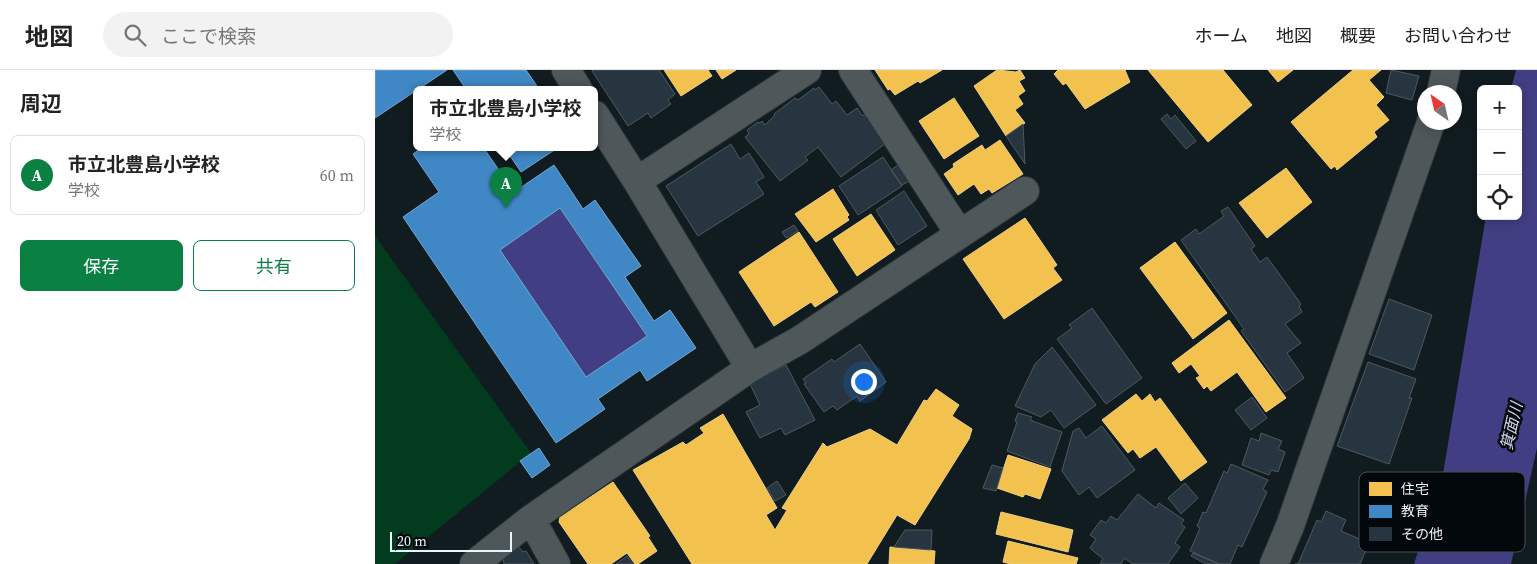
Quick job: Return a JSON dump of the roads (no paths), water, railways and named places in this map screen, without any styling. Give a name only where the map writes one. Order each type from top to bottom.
[{"type":"street","points":[[566,70],[576,86]]},
{"type":"street","points":[[637,181],[807,70]]},
{"type":"street","points":[[853,70],[959,233]]},
{"type":"street","points":[[1443,85],[1446,70]]},
{"type":"street","points":[[598,120],[750,368]]},
{"type":"street","points":[[1274,564],[1290,526],[1428,130]]},
{"type":"street","points":[[474,564],[531,519],[750,368],[800,340],[1025,191]]},
{"type":"street","points":[[531,519],[555,564]]},
{"type":"water","name":"箕面川","points":[[1516,70],[1537,70],[1537,448],[1525,502],[1525,472],[1443,472],[1485,220],[1522,220],[1522,85],[1512,85]]},
{"type":"water","points":[[560,208],[647,336],[586,377],[500,250]]},
{"type":"water","points":[[1418,552],[1514,552],[1511,564],[1414,564]]},
{"type":"place","name":"市立北豊島小学校","points":[[506,208]]}]
